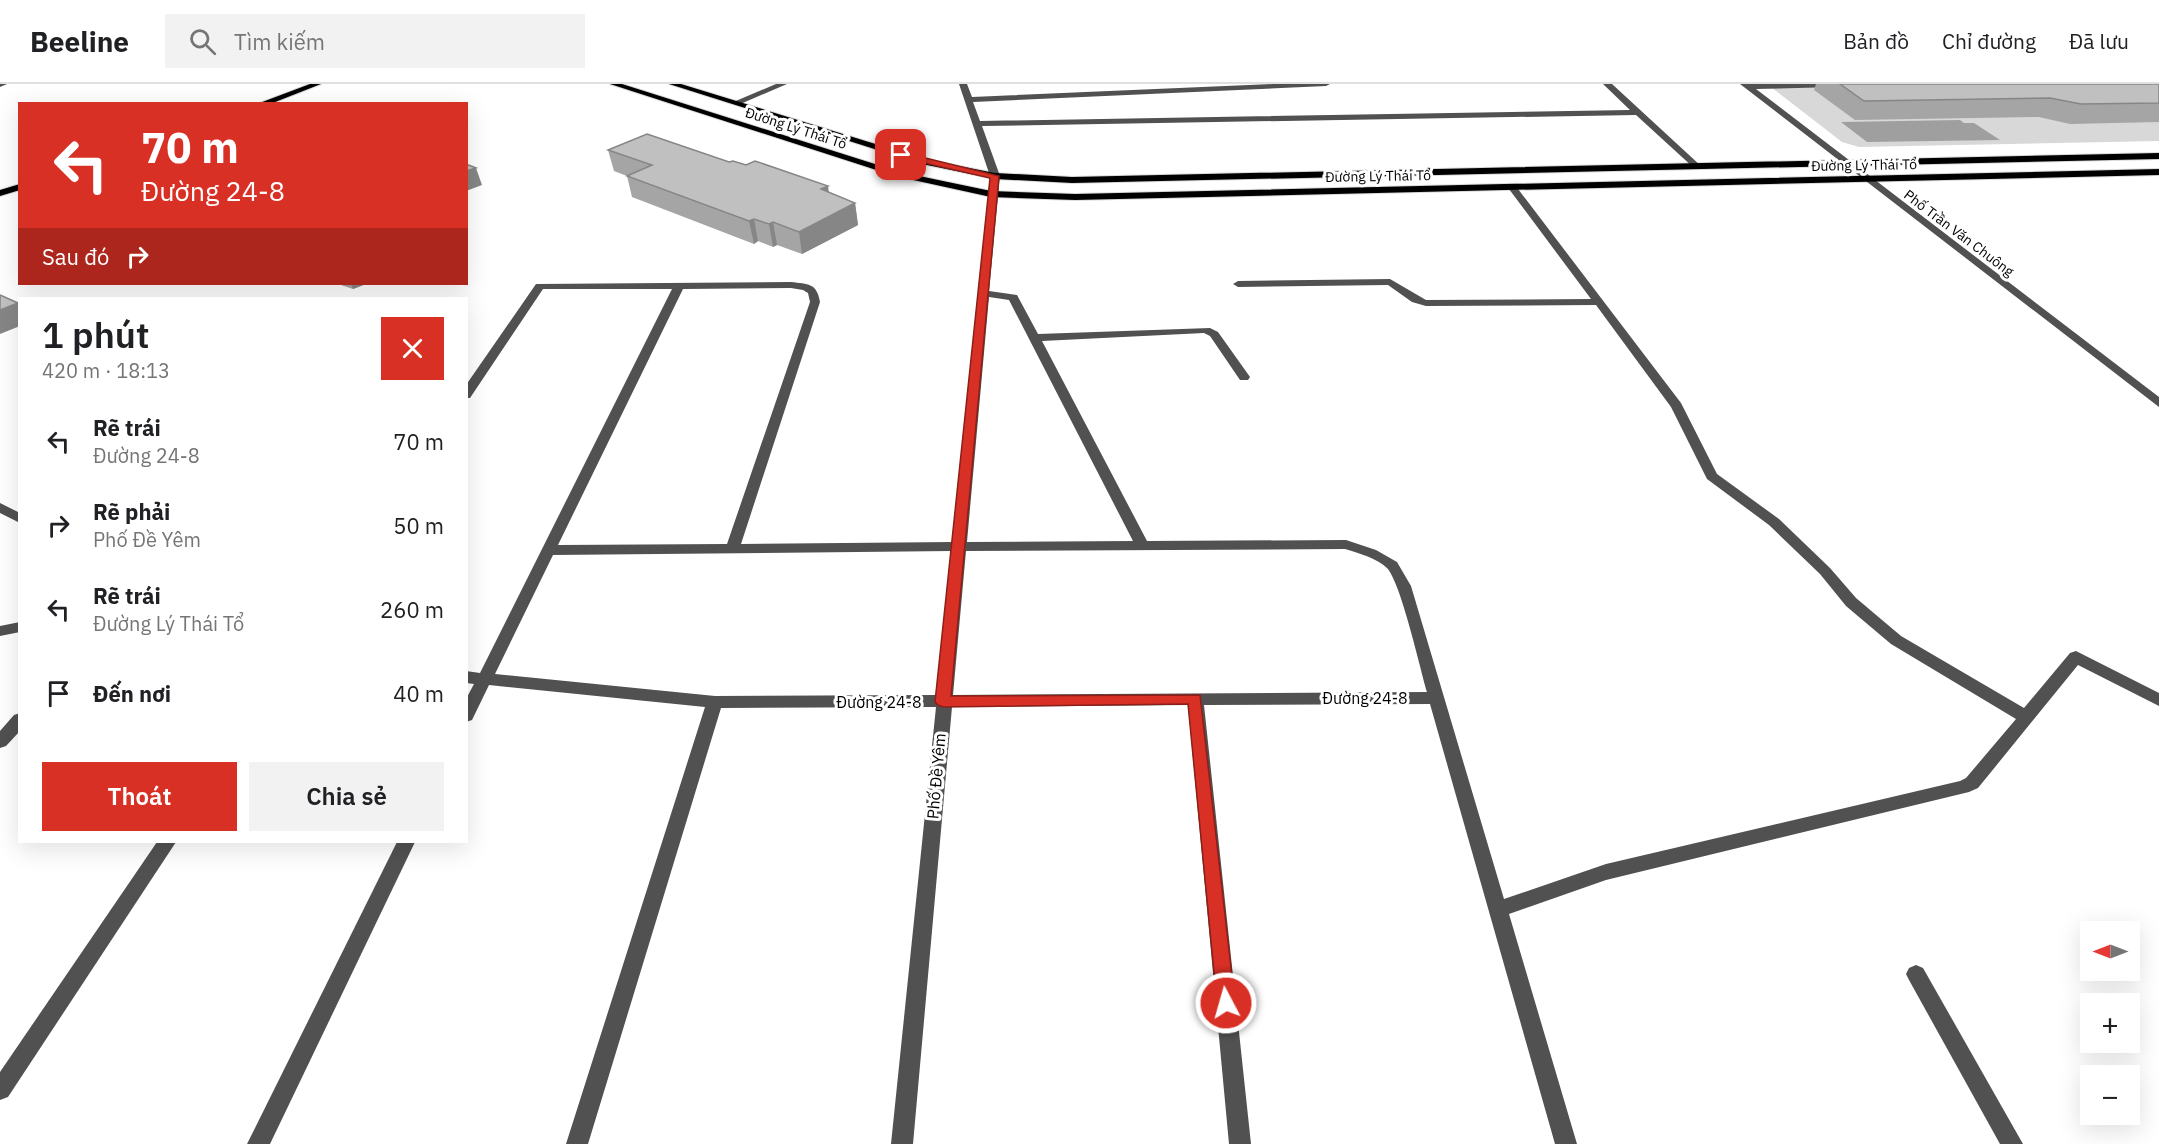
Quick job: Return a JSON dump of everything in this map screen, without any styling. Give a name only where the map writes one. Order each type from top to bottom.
[{"type":"main road","points":[[267,102],[317,84]]},
{"type":"main road","name":"Đường Lý Thái Tổ","points":[[614,84],[898,174],[991,194],[1075,197],[2159,172]]},
{"type":"main road","name":"Đường Lý Thái Tổ","points":[[673,84],[922,161],[995,176],[1072,180],[2159,156]]},
{"type":"main road","points":[[0,193],[18,188]]},
{"type":"street","points":[[735,104],[783,84]]},
{"type":"street","points":[[963,84],[995,176]]},
{"type":"street","points":[[969,100],[1326,84]]},
{"type":"street","points":[[1607,84],[1697,166]]},
{"type":"street","points":[[1745,85],[1875,84]]},
{"type":"street","name":"Phố Trần Văn Chuông","points":[[1745,85],[2159,403]]},
{"type":"street","points":[[977,124],[1638,112]]},
{"type":"street","name":"Phố Đề Yêm","points":[[902,1144],[991,194],[995,176]]},
{"type":"street","points":[[1512,187],[1677,406],[1712,476],[1774,522],[1825,571],[1851,602],[1896,640],[2026,717]]},
{"type":"street","points":[[1238,284],[1390,282],[1398,285],[1408,297],[1417,302],[1426,303],[1599,302]]},
{"type":"street","points":[[468,392],[540,286],[798,286],[813,292],[815,302],[732,549]]},
{"type":"street","points":[[468,712],[679,286]]},
{"type":"street","points":[[982,293],[1013,297],[1143,546]]},
{"type":"street","points":[[1035,338],[1206,330],[1214,334],[1244,377]]},
{"type":"street","points":[[0,507],[18,518]]},
{"type":"street","points":[[548,550],[1346,544],[1371,553],[1392,565],[1404,586],[1566,1144]]},
{"type":"street","points":[[0,631],[18,627]]},
{"type":"street","points":[[1498,909],[1606,872],[1963,787],[1972,783],[2076,657],[2159,700]]},
{"type":"street","name":"Đường 24-8","points":[[468,677],[716,702],[1436,698]]},
{"type":"street","points":[[1195,699],[1240,1144]]},
{"type":"street","points":[[577,1144],[716,702]]},
{"type":"street","points":[[0,742],[18,722]]},
{"type":"street","points":[[0,1090],[166,843]]},
{"type":"street","points":[[258,1144],[405,843]]},
{"type":"street","points":[[1916,974],[2012,1144]]},
{"type":"shaded area","points":[[1767,84],[2159,84],[2159,141],[1859,147],[1842,142]]},
{"type":"shaded area","points":[[1960,120],[1964,123],[1974,123],[2000,140],[1867,142],[1841,122]]},
{"type":"building","points":[[1840,84],[2159,84],[2159,103],[2081,104],[2050,98],[1864,101]]},
{"type":"building","points":[[647,134],[729,162],[746,165],[755,161],[828,186],[821,189],[855,203],[799,232],[773,222],[769,224],[754,219],[749,221],[627,176],[652,165],[608,150]]},
{"type":"building","points":[[0,295],[18,303],[0,310]]},
{"type":"route","points":[[901,155],[995,176],[991,194],[943,702],[1195,699],[1226,1003]]}]
